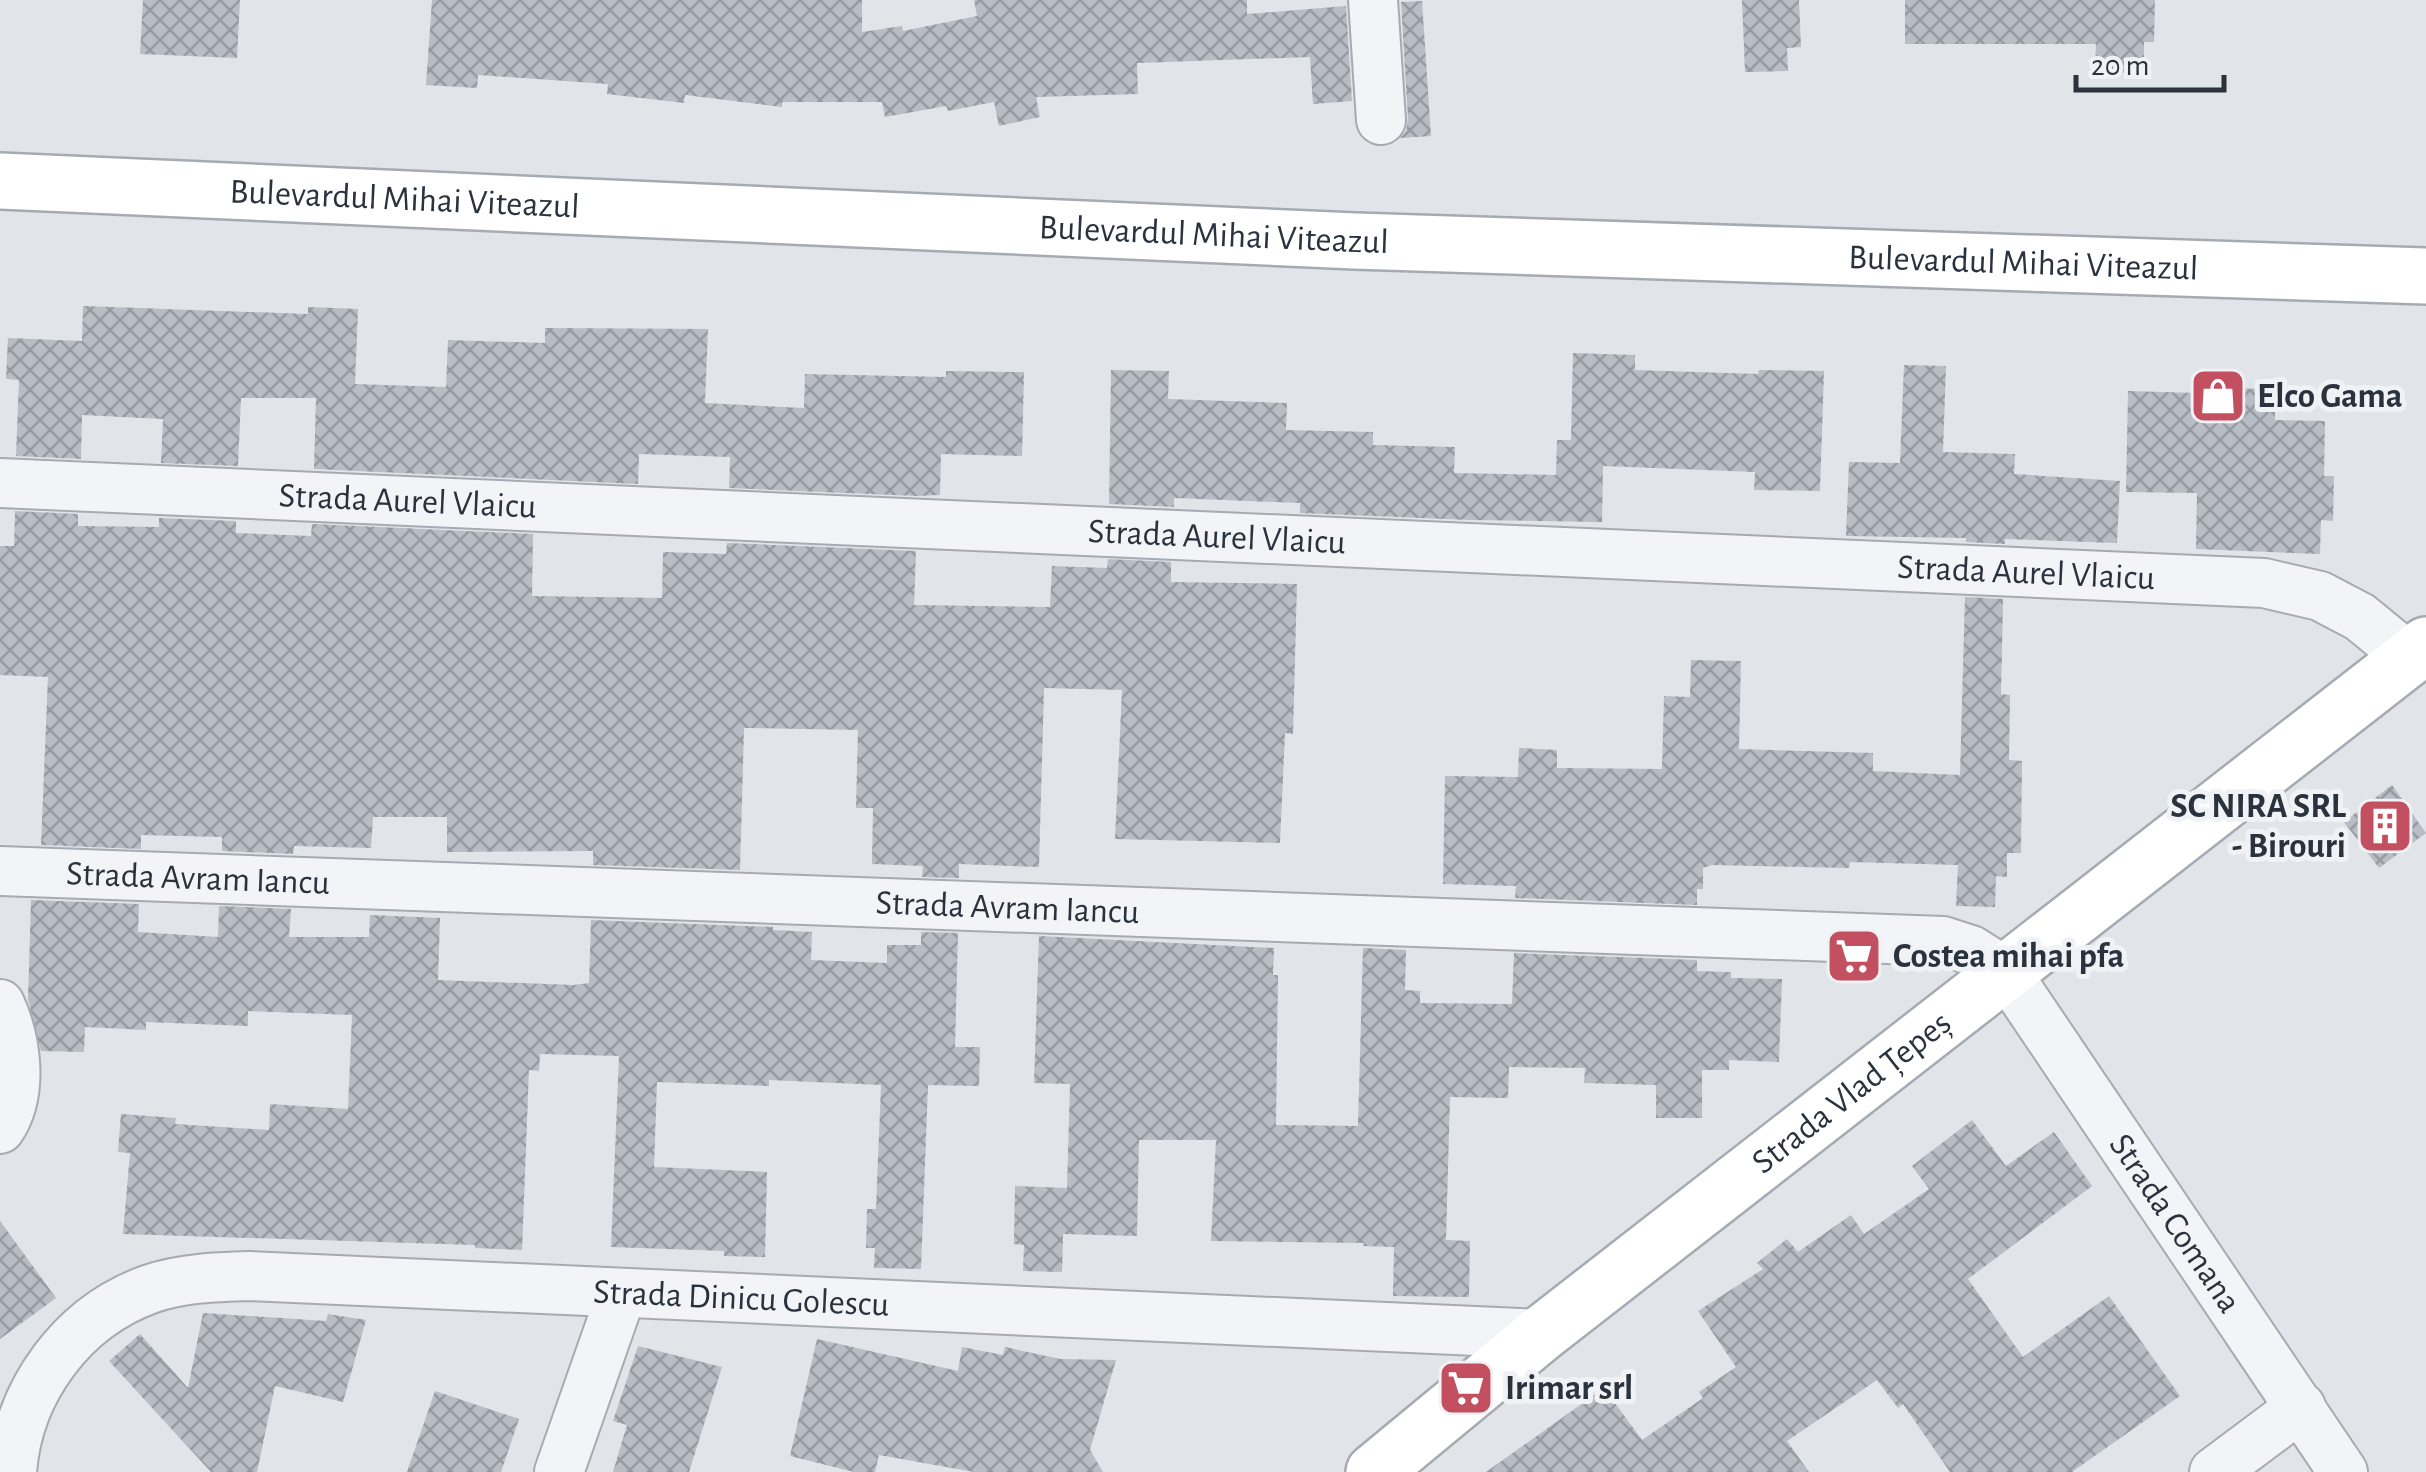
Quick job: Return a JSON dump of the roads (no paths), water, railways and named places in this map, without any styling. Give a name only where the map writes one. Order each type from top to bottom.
[{"type":"main road","name":"Bulevardul Mihai Viteazul","points":[[0,181],[1355,241],[2426,276]]},
{"type":"main road","name":"Strada Vlad Țepeș","points":[[1374,1472],[1540,1334],[2418,651]]},
{"type":"street","points":[[1372,0],[1381,120]]},
{"type":"street","name":"Strada Aurel Vlaicu","points":[[0,483],[2264,583],[2320,596],[2418,651]]},
{"type":"street","name":"Strada Avram Iancu","points":[[0,872],[1906,938],[1943,941],[1971,950],[2006,972]]},
{"type":"street","name":"Strada Comana","points":[[2006,972],[2342,1472]]},
{"type":"street","points":[[0,1004],[16,1060],[12,1102],[0,1129]]},
{"type":"street","name":"Strada Dinicu Golescu","points":[[9,1444],[46,1370],[73,1337],[104,1314],[148,1290],[196,1278],[250,1276],[1540,1334]]},
{"type":"street","points":[[559,1472],[621,1295]]},
{"type":"street","points":[[2214,1472],[2301,1407]]},
{"type":"place","name":"Elco Gama","points":[[2218,396]]},
{"type":"place","name":"SC NIRA SRL - Birouri","points":[[2385,826]]},
{"type":"place","name":"Costea mihai pfa","points":[[1854,956]]},
{"type":"place","name":"Irimar srl","points":[[1466,1388]]}]
